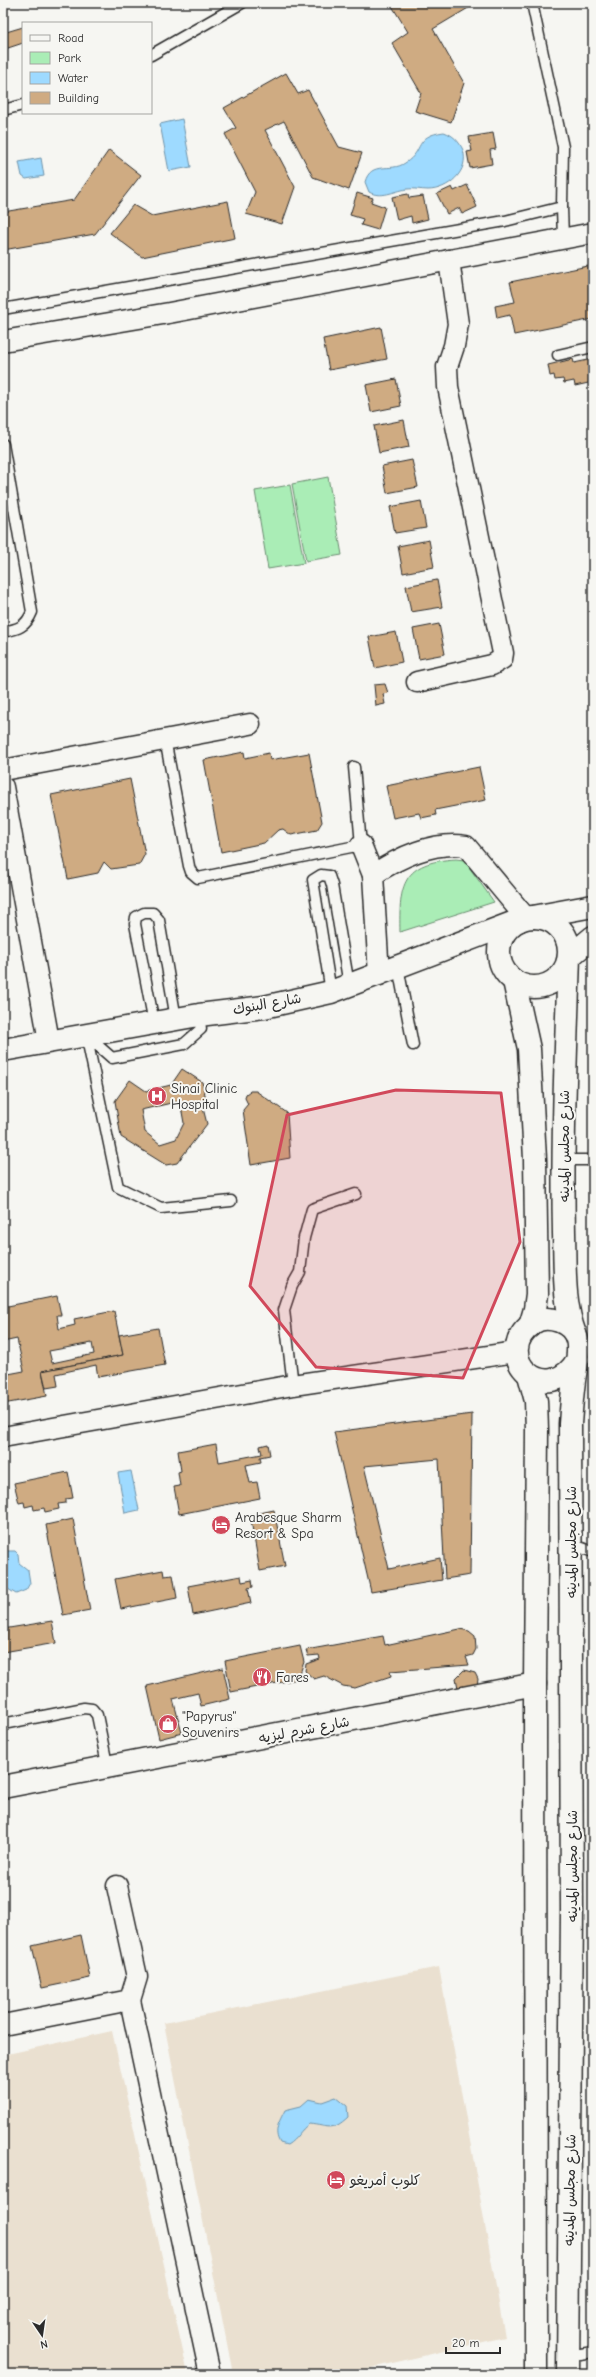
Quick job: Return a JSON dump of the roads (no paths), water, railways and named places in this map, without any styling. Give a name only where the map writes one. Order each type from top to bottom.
[{"type":"main road","name":"شارع البنوك","points":[[3,1050],[199,1015],[264,1007],[333,990],[388,971],[526,918],[593,906]]},
{"type":"main road","points":[[569,957],[569,945],[560,927],[542,918],[526,918],[504,933],[499,954],[506,973],[514,981],[533,987],[548,984],[560,975],[569,957],[593,937]]},
{"type":"main road","name":"شارع مجلس المدينه","points":[[568,2365],[572,1918],[570,1424],[581,1345],[568,1312],[562,1160],[569,957]]},
{"type":"main road","name":"شارع مجلس المدينه","points":[[514,981],[529,1049],[535,1159],[537,1294],[535,1309],[530,1326]]},
{"type":"main road","points":[[535,1159],[562,1160]]},
{"type":"main road","points":[[554,1319],[570,1327],[581,1345],[572,1370],[563,1377],[552,1381],[540,1380],[529,1375],[522,1369],[516,1352],[519,1337],[530,1326],[536,1321],[554,1319]]},
{"type":"main road","points":[[529,1375],[537,1415],[535,1684],[536,2374]]},
{"type":"main road","name":"شارع شرم ليزيه","points":[[3,1787],[108,1769],[535,1684]]},
{"type":"street","points":[[3,341],[169,313],[593,234]]},
{"type":"street","points":[[417,682],[492,665],[502,659],[448,388],[447,367],[454,346],[458,324],[449,260]]},
{"type":"street","points":[[3,770],[250,724]]},
{"type":"street","points":[[3,787],[49,1041]]},
{"type":"street","points":[[373,875],[402,858],[450,843],[466,846],[526,918]]},
{"type":"street","points":[[361,845],[373,875],[388,971]]},
{"type":"street","points":[[3,1437],[293,1385],[516,1352]]},
{"type":"street","points":[[117,1886],[137,1977],[130,2000],[210,2374]]},
{"type":"street","points":[[3,2025],[130,2000]]},
{"type":"lane","points":[[152,54],[242,3]]},
{"type":"lane","points":[[532,3],[563,147],[563,239]]},
{"type":"lane","points":[[3,110],[22,105]]},
{"type":"lane","points":[[3,309],[505,221],[562,207]]},
{"type":"lane","points":[[558,355],[593,347]]},
{"type":"lane","points":[[3,444],[32,612],[27,623],[18,629],[3,632]]},
{"type":"lane","points":[[165,739],[189,866],[191,872],[198,878],[361,845],[354,767]]},
{"type":"lane","points":[[320,875],[329,876],[332,885],[333,990],[313,880],[320,875]]},
{"type":"lane","points":[[154,1023],[135,924],[136,917],[144,913],[153,913],[159,920],[176,1019]]},
{"type":"lane","points":[[388,971],[413,1045]]},
{"type":"lane","points":[[86,1034],[112,1058],[184,1044],[201,1029],[199,1015]]},
{"type":"lane","points":[[86,1034],[118,1187],[161,1208],[231,1201]]},
{"type":"lane","points":[[562,1160],[593,1160]]},
{"type":"lane","points":[[293,1385],[284,1310],[292,1286],[300,1272],[304,1238],[312,1209],[356,1194]]},
{"type":"lane","points":[[571,1544],[593,1552]]},
{"type":"lane","points":[[3,1724],[84,1708],[92,1709],[97,1715],[108,1769]]},
{"type":"lane","points":[[568,2365],[593,2352]]},
{"type":"water","points":[[182,119],[191,167],[169,171],[160,124]]},
{"type":"water","points":[[444,132],[458,141],[463,150],[464,158],[460,172],[450,183],[436,189],[407,189],[383,195],[369,192],[365,182],[368,175],[372,171],[400,166],[415,154],[423,140],[434,134]]},
{"type":"water","points":[[41,158],[44,176],[26,179],[22,176],[19,162]]},
{"type":"water","points":[[131,1471],[139,1510],[125,1513],[118,1473]]},
{"type":"water","points":[[3,1551],[15,1551],[18,1554],[19,1563],[28,1570],[30,1583],[26,1590],[16,1594],[3,1586]]},
{"type":"water","points":[[336,2097],[347,2106],[348,2117],[343,2122],[330,2127],[309,2124],[287,2145],[280,2143],[277,2130],[285,2110],[301,2106],[309,2099],[322,2102]]},
{"type":"place","name":"Sinai Clinic Hospital","points":[[157,1096]]},
{"type":"place","name":"Arabesque Sharm Resort & Spa","points":[[221,1525]]},
{"type":"place","name":"Fares","points":[[262,1677]]},
{"type":"place","name":"\"Papyrus\" Souvenirs","points":[[168,1724]]},
{"type":"place","name":"كلوب أمريغو","points":[[336,2180]]}]
